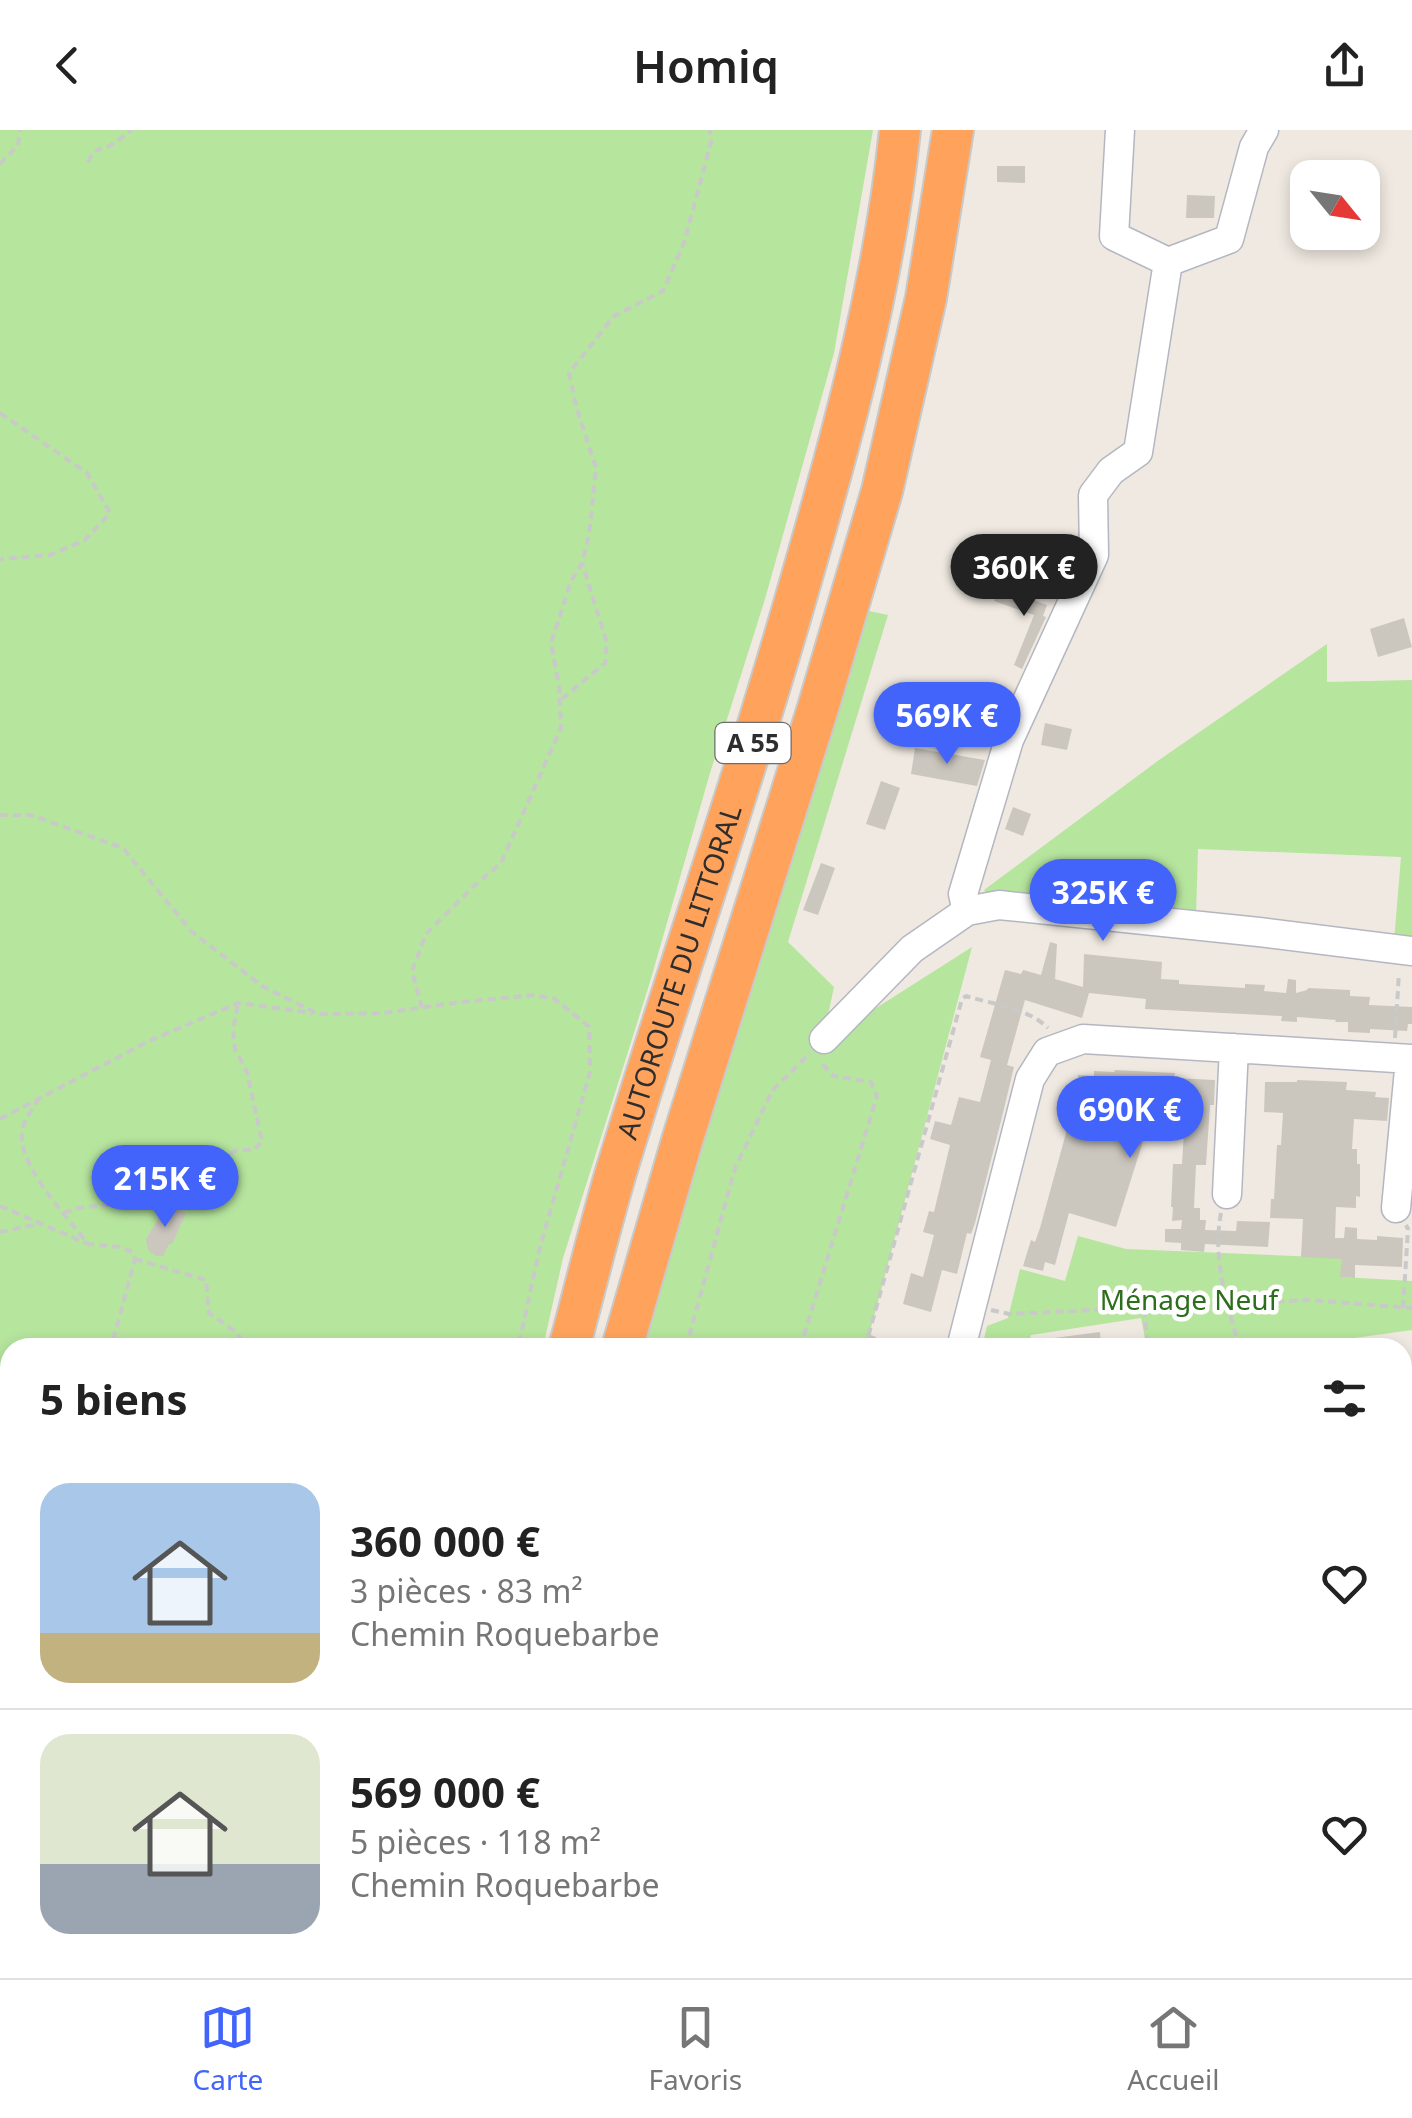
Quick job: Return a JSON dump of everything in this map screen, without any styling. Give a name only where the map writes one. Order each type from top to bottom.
[{"type":"highway","name":"AUTOROUTE DU LITTORAL","points":[[572,1338],[616,1173],[764,709],[829,482],[860,358],[894,192],[900,130]]},
{"type":"highway","name":"AUTOROUTE DU LITTORAL","points":[[625,1338],[882,492],[926,298],[954,130]]},
{"type":"street","points":[[1120,130],[1114,236],[1168,262],[1230,239],[1254,146],[1264,130]]},
{"type":"street","points":[[968,912],[964,894],[1009,740],[1094,555],[1093,496],[1111,472],[1138,452],[1168,262]]},
{"type":"street","points":[[824,1039],[912,949],[968,912],[999,905],[1406,950]]},
{"type":"street","points":[[964,1338],[1030,1080],[1047,1052],[1082,1039],[1405,1059],[1396,1208]]},
{"type":"street","points":[[1227,1194],[1234,1048]]},
{"type":"path","points":[[0,164],[18,145],[20,130]]},
{"type":"path","points":[[88,162],[94,151],[110,146],[132,130]]},
{"type":"path","points":[[422,1008],[412,971],[426,934],[501,863],[561,728],[551,643],[571,581],[582,563],[596,468],[569,373],[614,316],[663,291],[684,242],[711,142],[710,130]]},
{"type":"path","points":[[0,413],[87,472],[110,513],[84,540],[50,555],[0,559]]},
{"type":"path","points":[[560,701],[605,663],[607,643],[582,563]]},
{"type":"path","points":[[0,815],[31,815],[123,848],[191,931],[262,986],[318,1014]]},
{"type":"path","points":[[1405,1059],[1406,950]]},
{"type":"path","points":[[0,1119],[149,1041],[238,1003],[318,1014],[383,1014],[534,996],[556,999],[589,1027],[590,1072],[540,1247],[520,1338]]},
{"type":"path","points":[[873,1338],[868,1336],[962,999],[966,996],[1039,1018],[1065,1045]]},
{"type":"path","points":[[64,1213],[144,1201],[175,1189],[190,1172],[237,1150],[252,1150],[262,1142],[246,1072],[234,1050],[238,1003]]},
{"type":"path","points":[[689,1338],[735,1168],[772,1091],[812,1051],[832,1076],[871,1082],[878,1096],[803,1338]]},
{"type":"path","points":[[40,1096],[22,1128],[22,1146],[32,1171],[88,1244]]},
{"type":"path","points":[[1227,1194],[1220,1218],[1218,1256],[1237,1338]]},
{"type":"path","points":[[0,1206],[88,1244],[132,1252],[135,1259],[114,1338]]},
{"type":"path","points":[[1396,1208],[1408,1229],[1403,1308]]},
{"type":"path","points":[[0,1232],[39,1224]]},
{"type":"path","points":[[135,1259],[206,1280],[209,1313],[240,1338]]},
{"type":"path","points":[[972,1305],[1009,1314],[1309,1300],[1412,1308]]},
{"type":"path","points":[[1144,1308],[1147,1338]]},
{"type":"green space","points":[[0,130],[873,130],[834,353],[765,599],[563,1258],[545,1338],[0,1338]]},
{"type":"green space","points":[[869,611],[888,615],[788,942],[834,987],[827,1020],[840,1031],[972,947],[868,1338],[647,1338],[665,1265]]},
{"type":"green space","points":[[1327,644],[1327,682],[1412,680],[1412,942],[1394,941],[1401,857],[1198,849],[1196,916],[990,898],[984,890],[1159,760]]},
{"type":"green space","name":"Ménage Neuf","points":[[1078,1236],[1126,1249],[1343,1258],[1341,1277],[1412,1281],[1412,1330],[1355,1338],[1145,1338],[1141,1318],[1030,1338],[984,1338],[987,1326],[1008,1318],[1020,1269],[1065,1281]]},
{"type":"building","points":[[997,166],[1025,166],[1025,183],[997,182]]},
{"type":"building","points":[[1187,195],[1215,196],[1214,218],[1186,218]]},
{"type":"building","points":[[998,587],[1047,605],[1043,616],[1046,617],[1022,669],[1014,665],[1034,615],[994,601]]},
{"type":"building","points":[[1404,618],[1412,647],[1378,657],[1370,629]]},
{"type":"building","points":[[1045,723],[1072,729],[1067,750],[1041,745]]},
{"type":"building","points":[[915,748],[985,760],[977,786],[911,774]]},
{"type":"building","points":[[881,781],[900,788],[885,830],[866,824]]},
{"type":"building","points":[[1013,807],[1031,814],[1023,836],[1005,829]]},
{"type":"building","points":[[821,863],[835,868],[818,915],[803,910]]},
{"type":"building","points":[[1050,942],[1057,944],[1055,979],[1083,987],[1084,954],[1162,962],[1161,979],[1179,980],[1179,984],[1245,988],[1245,984],[1265,985],[1264,991],[1286,993],[1288,979],[1296,980],[1296,993],[1308,988],[1350,990],[1350,996],[1370,997],[1369,1005],[1412,1007],[1412,1024],[1408,1024],[1407,1031],[1348,1032],[1348,1022],[1336,1020],[1297,1017],[1297,1022],[1281,1021],[1282,1016],[1145,1009],[1146,999],[1089,993],[1082,1018],[1025,1000],[1007,1065],[1014,1067],[1002,1117],[975,1223],[971,1234],[967,1233],[957,1274],[942,1270],[931,1312],[903,1304],[911,1273],[923,1277],[934,1235],[923,1232],[929,1211],[934,1212],[950,1145],[930,1139],[935,1121],[951,1125],[959,1097],[980,1102],[991,1060],[980,1057],[1005,970],[1041,975]]},
{"type":"building","points":[[1094,1071],[1215,1080],[1206,1165],[1196,1165],[1194,1208],[1200,1208],[1200,1220],[1206,1220],[1205,1230],[1236,1231],[1237,1221],[1270,1222],[1268,1247],[1205,1244],[1204,1252],[1181,1250],[1181,1243],[1165,1242],[1165,1229],[1181,1229],[1182,1220],[1172,1221],[1171,1207],[1173,1164],[1182,1164],[1183,1107],[1129,1105],[1123,1129],[1145,1135],[1116,1227],[1069,1213],[1055,1265],[1045,1262],[1043,1271],[1023,1266],[1031,1240],[1035,1242],[1040,1228],[1066,1133],[1071,1114],[1071,1084],[1078,1084],[1078,1075],[1094,1076]]},
{"type":"building","points":[[1265,1082],[1347,1082],[1346,1090],[1376,1092],[1375,1097],[1389,1098],[1387,1121],[1354,1119],[1352,1149],[1357,1149],[1360,1164],[1360,1197],[1356,1196],[1356,1208],[1336,1207],[1335,1238],[1344,1238],[1345,1227],[1357,1228],[1357,1239],[1403,1238],[1402,1267],[1355,1265],[1355,1278],[1340,1277],[1342,1259],[1301,1257],[1303,1219],[1270,1218],[1283,1113],[1264,1112]]},
{"type":"building","points":[[168,1203],[186,1213],[172,1244],[163,1256],[156,1256],[148,1250],[146,1239]]},
{"type":"building","points":[[1100,1332],[1100,1338],[1054,1338]]}]
